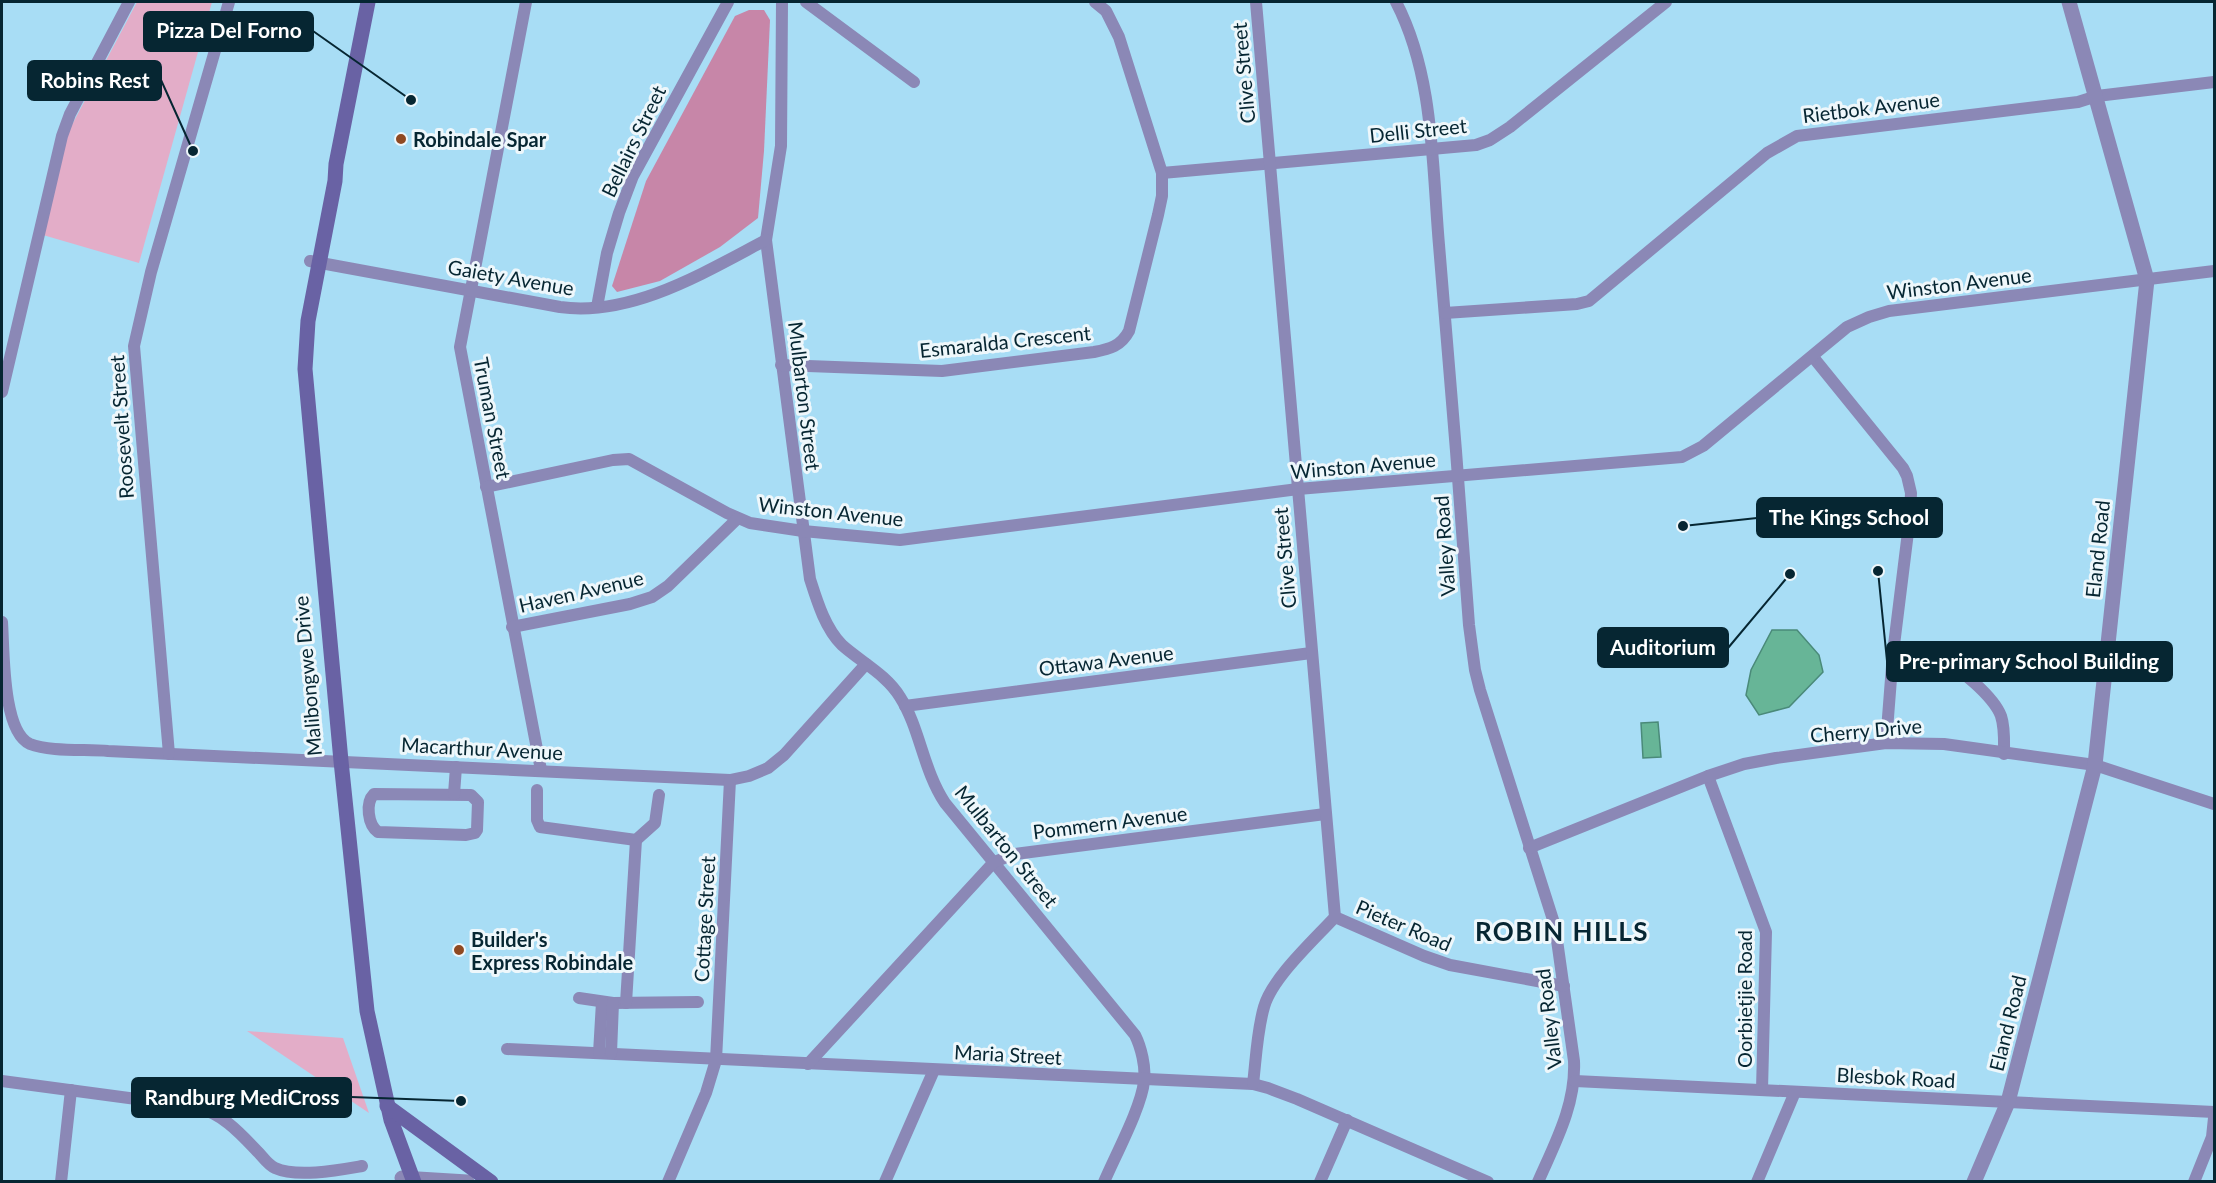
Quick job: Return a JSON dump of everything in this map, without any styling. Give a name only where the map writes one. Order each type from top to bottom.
[{"type":"main road","name":"Malibongwe Drive","points":[[368,2],[336,164],[335,180],[314,261],[306,334],[306,375],[351,949],[359,1015],[382,1121],[408,1180]]},
{"type":"main road","name":"Malibongwe Drive","points":[[338,761],[368,1011],[387,1106],[408,1180]]},
{"type":"main road","points":[[387,1106],[491,1182]]},
{"type":"street","points":[[2,392],[62,136],[70,114],[129,2]]},
{"type":"street","name":"Roosevelt Street","points":[[169,754],[134,346],[150,272],[229,2]]},
{"type":"street","name":"Truman Street","points":[[526,2],[460,347],[541,770]]},
{"type":"street","name":"Bellairs Street","points":[[597,307],[608,253],[619,213],[633,176],[728,2]]},
{"type":"street","name":"Mulbarton Street","points":[[782,2],[781,146],[766,240],[810,579],[826,620],[842,644],[893,687],[905,706],[936,789],[945,803],[1131,1029],[1140,1047],[1144,1080]]},
{"type":"street","points":[[806,2],[914,82]]},
{"type":"street","name":"Esmaralda Crescent","points":[[781,365],[942,371],[1094,352],[1116,346],[1129,331],[1158,215],[1163,189],[1162,173],[1119,38],[1106,11],[1095,2]]},
{"type":"street","name":"Clive Street","points":[[1256,2],[1335,917]]},
{"type":"street","name":"Valley Road","points":[[1396,2],[1413,40],[1424,84],[1475,670],[1553,919],[1564,986],[1575,1081]]},
{"type":"street","name":"Delli Street","points":[[1162,173],[1476,145],[1499,135],[1655,6],[1666,2]]},
{"type":"street","name":"Eland Road","points":[[1974,1182],[2008,1102],[2095,765],[2147,280],[2069,2]]},
{"type":"street","name":"Rietbok Avenue","points":[[1444,313],[1577,304],[1589,301],[1767,153],[1797,136],[2078,102],[2097,96],[2214,82]]},
{"type":"street","name":"Gaiety Avenue","points":[[314,261],[572,309],[597,307],[663,292],[766,240]]},
{"type":"street","name":"Winston Avenue","points":[[486,486],[613,460],[628,459],[737,519],[803,531],[887,540],[916,539],[1298,489],[1688,455],[1703,446],[1847,327],[1869,317],[1889,311],[2214,271]]},
{"type":"street","points":[[1813,357],[1873,434],[1903,468],[1909,483],[1910,516],[1893,653],[1886,743]]},
{"type":"street","name":"Haven Avenue","points":[[512,627],[630,604],[652,597],[668,586],[737,519]]},
{"type":"street","name":"Macarthur Avenue","points":[[2,622],[8,703],[15,730],[24,740],[30,744],[50,747],[169,754],[730,780],[749,777],[768,768],[784,755],[866,664]]},
{"type":"street","name":"Ottawa Avenue","points":[[905,706],[1311,652]]},
{"type":"street","points":[[1893,653],[1941,659],[1978,688],[1990,699],[2001,717],[2004,754]]},
{"type":"street","name":"Cherry Drive","points":[[1529,848],[1708,776],[1755,761],[1886,743],[1927,743],[2095,765],[2214,804]]},
{"type":"street","points":[[454,794],[456,766]]},
{"type":"street","name":"Oorbietjie Road","points":[[1708,776],[1766,932],[1762,1089]]},
{"type":"street","name":"Cottage Street","points":[[668,1182],[706,1093],[716,1060],[730,780]]},
{"type":"street","points":[[537,790],[537,820],[540,827],[636,840]]},
{"type":"street","points":[[375,794],[454,794],[471,795],[477,800],[478,828],[475,833],[466,835],[378,832],[371,825],[369,800],[375,794]]},
{"type":"street","points":[[626,1003],[636,840],[655,823],[659,795]]},
{"type":"street","name":"Pommern Avenue","points":[[994,861],[1015,854],[1325,814]]},
{"type":"street","points":[[808,1064],[994,861]]},
{"type":"street","points":[[1253,1084],[1261,1019],[1268,997],[1280,977],[1335,917]]},
{"type":"street","name":"Pieter Road","points":[[1335,917],[1450,965],[1564,986]]},
{"type":"street","points":[[579,998],[626,1003],[698,1002]]},
{"type":"street","points":[[605,1053],[607,1002]]},
{"type":"street","name":"Maria Street","points":[[507,1049],[1253,1084],[1347,1120],[1488,1182]]},
{"type":"street","points":[[885,1182],[934,1070]]},
{"type":"street","points":[[1104,1182],[1138,1103],[1144,1080]]},
{"type":"street","points":[[2,1081],[195,1107],[210,1111],[227,1121],[271,1165],[284,1171],[307,1172],[362,1166]]},
{"type":"street","points":[[1538,1182],[1564,1121],[1575,1081]]},
{"type":"street","name":"Blesbok Road","points":[[1575,1081],[2214,1112]]},
{"type":"street","points":[[61,1182],[72,1090]]},
{"type":"street","points":[[1757,1182],[1795,1092]]},
{"type":"street","points":[[2194,1182],[2212,1137],[2214,1118]]},
{"type":"street","points":[[1320,1182],[1347,1120]]},
{"type":"street","points":[[408,1180],[467,1182]]},
{"type":"shaded area","points":[[137,2],[212,2],[139,263],[43,235],[65,138]]},
{"type":"shaded area","points":[[749,10],[764,10],[770,20],[764,151],[758,218],[720,247],[660,281],[617,292],[612,286],[646,181],[735,16]]},
{"type":"shaded area","points":[[1772,630],[1797,630],[1819,655],[1823,672],[1789,707],[1759,715],[1746,695],[1751,670]]},
{"type":"shaded area","points":[[1658,722],[1661,757],[1643,758],[1641,723]]},
{"type":"shaded area","points":[[247,1031],[343,1038],[369,1113]]},
{"type":"place","name":"Pizza Del Forno","points":[[411,100]]},
{"type":"place","name":"Robindale Spar","points":[[401,139]]},
{"type":"place","name":"Robins Rest","points":[[193,151]]},
{"type":"place","name":"The Kings School","points":[[1683,526]]},
{"type":"place","name":"Pre-primary School Building","points":[[1878,571]]},
{"type":"place","name":"Auditorium","points":[[1790,574]]},
{"type":"place","name":"Builder's Express Robindale","points":[[459,950]]},
{"type":"place","name":"Randburg MediCross","points":[[461,1101]]},
{"type":"district","name":"ROBIN HILLS","points":[[1562,931]]}]
